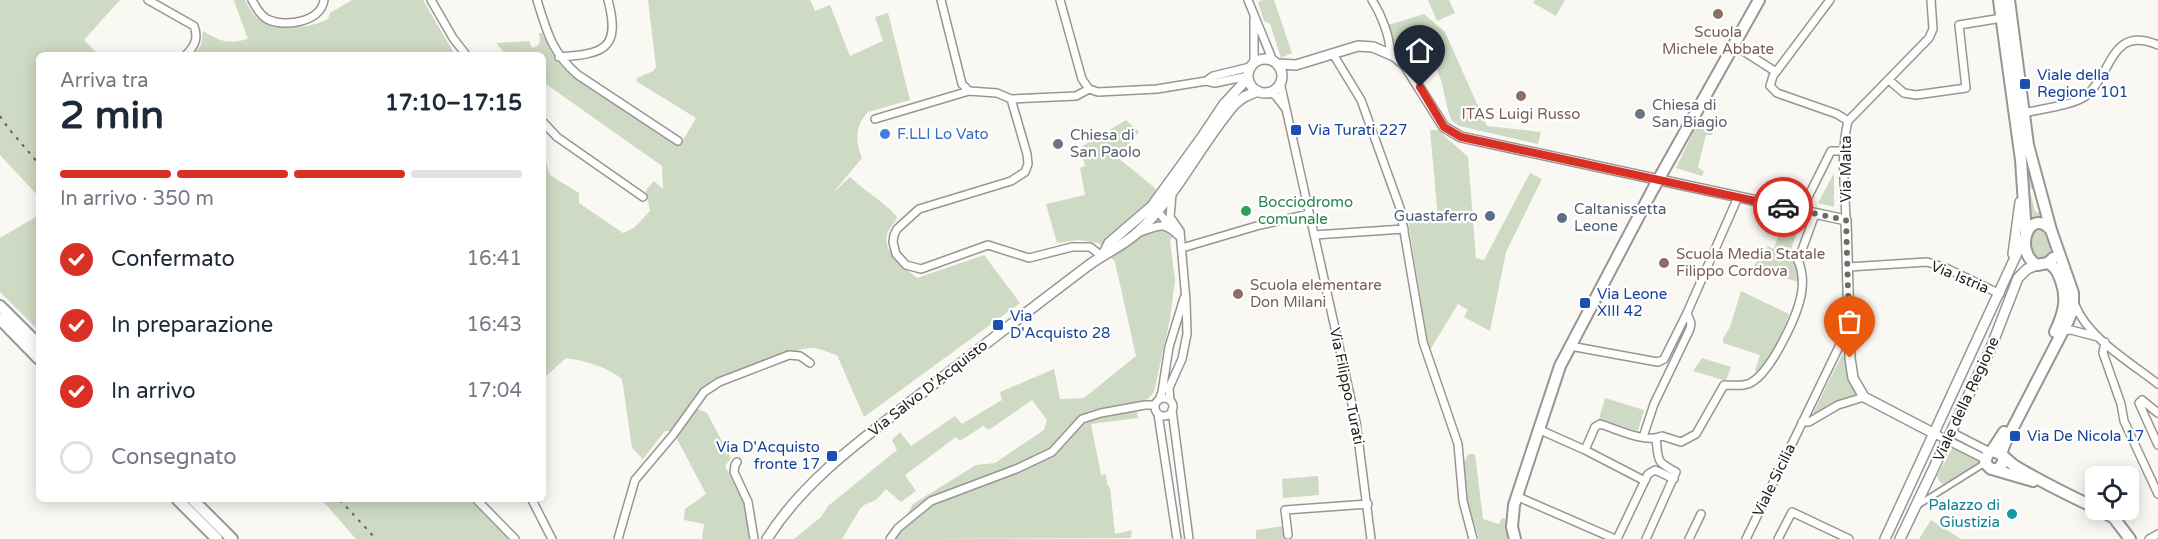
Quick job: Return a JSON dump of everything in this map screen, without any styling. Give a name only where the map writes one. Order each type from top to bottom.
[{"type":"main road","points":[[1515,539],[1512,516],[1516,496],[1555,380],[1570,346],[1758,0]]},
{"type":"main road","points":[[1993,456],[2005,443],[2068,321],[2073,303],[2073,293],[2051,230],[2028,145],[1999,0]]},
{"type":"main road","points":[[2009,0],[2017,93]]},
{"type":"main road","points":[[1993,456],[2063,312],[2065,300],[2057,270],[2032,262],[2026,253],[2022,189],[2022,119]]},
{"type":"main road","points":[[2026,235],[2030,227],[2037,224],[2048,226],[2051,230]]},
{"type":"main road","points":[[2042,264],[2055,254],[2057,247]]},
{"type":"main road","points":[[0,306],[36,342]]},
{"type":"main road","points":[[0,319],[36,355]]},
{"type":"main road","points":[[1993,456],[2002,465],[1995,470],[2050,487]]},
{"type":"main road","points":[[1993,456],[2085,503]]},
{"type":"main road","points":[[180,502],[217,539]]},
{"type":"main road","points":[[195,502],[229,538]]},
{"type":"main road","points":[[2116,520],[2130,539]]},
{"type":"street","points":[[148,0],[194,26],[195,42],[189,52]]},
{"type":"street","points":[[252,0],[264,17],[279,23],[318,14],[324,0]]},
{"type":"street","points":[[431,0],[464,52]]},
{"type":"street","points":[[537,0],[550,39],[559,57],[578,75],[678,141]]},
{"type":"street","points":[[559,57],[597,53],[604,47],[613,32],[608,0]]},
{"type":"street","points":[[941,0],[962,84],[969,91]]},
{"type":"street","points":[[1060,0],[1082,79],[1089,89],[1098,92],[1157,89],[1206,81],[1213,76],[1250,71],[1263,59],[1296,65],[1366,46],[1390,54],[1410,70],[1444,127],[1461,137],[1846,220]]},
{"type":"street","points":[[1248,0],[1254,19],[1260,27],[1275,63],[1280,68],[1281,80]]},
{"type":"street","points":[[1372,0],[1391,48],[1390,54]]},
{"type":"street","points":[[1830,0],[1770,83],[1774,91],[1837,114],[1848,121]]},
{"type":"street","name":"Via Malta","points":[[1864,397],[1853,378],[1849,326],[1844,138],[1848,121],[1929,38],[1933,29],[1931,0]]},
{"type":"street","points":[[1889,80],[1904,93],[1916,95],[1966,87],[1959,24],[2001,18]]},
{"type":"street","points":[[1254,19],[1251,86],[1276,96],[1285,108]]},
{"type":"street","points":[[2022,119],[2088,94],[2117,50],[2124,44],[2140,40],[2158,45]]},
{"type":"street","points":[[1734,45],[1776,72]]},
{"type":"street","points":[[1333,54],[1361,100],[1397,198],[1423,342],[1458,444],[1463,501],[1473,539]]},
{"type":"street","points":[[1263,92],[1278,86],[1296,65]]},
{"type":"street","name":"Via Salvo D'Acquisto","points":[[767,539],[780,518],[800,495],[849,450],[1103,254],[1118,248],[1138,232],[1224,104],[1250,71]]},
{"type":"street","name":"Via Filippo Turati","points":[[1281,80],[1286,100],[1285,108],[1356,422],[1371,539]]},
{"type":"street","points":[[875,119],[969,91],[998,93],[1011,99],[1076,96],[1089,89]]},
{"type":"street","name":"Via Salvo D'Acquisto","points":[[1103,254],[1109,243],[1172,193],[1237,101],[1263,92]]},
{"type":"street","points":[[1011,99],[1027,154],[1028,164],[1024,172],[1011,181],[919,209],[897,229],[893,242],[896,254],[906,265],[921,269],[988,245],[1029,258],[1072,247],[1090,247],[1103,254]]},
{"type":"street","points":[[546,125],[557,137],[643,196]]},
{"type":"street","points":[[1801,211],[1831,151],[1843,151]]},
{"type":"street","points":[[2009,274],[2022,189]]},
{"type":"street","points":[[1170,217],[1172,193]]},
{"type":"street","points":[[1570,346],[1661,361],[1666,356],[1687,313],[1738,197]]},
{"type":"street","points":[[1155,208],[1170,217],[1177,225],[1182,248],[1187,334],[1182,359],[1169,388],[1189,539]]},
{"type":"street","points":[[1155,208],[1180,237]]},
{"type":"street","points":[[1182,248],[1260,225],[1309,214]]},
{"type":"street","points":[[1585,450],[1595,427],[1600,424],[1642,437],[1656,439],[1662,436],[1681,442],[1696,434],[1724,385],[1749,384],[1767,367],[1782,344],[1802,289],[1801,267],[1798,261],[1815,214]]},
{"type":"street","points":[[1138,232],[1169,226]]},
{"type":"street","points":[[1314,235],[1404,229]]},
{"type":"street","points":[[2009,274],[2026,235]]},
{"type":"street","name":"Via Istria","points":[[1848,267],[1927,262],[1946,268],[2000,294]]},
{"type":"street","name":"Viale della Regione","points":[[1902,536],[1976,380],[2018,278],[2027,269],[2042,264]]},
{"type":"street","name":"Viale della Regione","points":[[1885,539],[2009,274]]},
{"type":"street","points":[[1177,539],[1157,402],[1162,392],[1169,347],[1186,292]]},
{"type":"street","points":[[2073,303],[2082,318],[2103,340],[2158,384]]},
{"type":"street","points":[[1642,437],[1654,404],[1690,329],[1691,323],[1687,313]]},
{"type":"street","name":"Viale Sicilia","points":[[1746,539],[1849,326]]},
{"type":"street","points":[[2063,331],[2072,330],[2103,340]]},
{"type":"street","points":[[2103,340],[2103,353],[2121,404],[2124,421],[2158,494]]},
{"type":"street","points":[[618,539],[635,480],[673,435],[704,392],[719,382],[789,355],[800,356],[810,363]]},
{"type":"street","points":[[1963,373],[1976,380]]},
{"type":"street","points":[[1802,422],[1809,423],[1838,405],[1864,397],[1935,434],[1949,436],[1993,456]]},
{"type":"street","points":[[890,539],[898,528],[931,501],[1016,469],[1052,452],[1082,419],[1157,402],[1164,398],[1170,400]]},
{"type":"street","points":[[2157,410],[2142,400],[2139,403],[2158,445]]},
{"type":"street","points":[[1158,414],[1164,416],[1172,410]]},
{"type":"street","points":[[1538,429],[1645,481]]},
{"type":"street","points":[[1646,539],[1676,472],[1660,464],[1657,458],[1656,439]]},
{"type":"street","points":[[1916,506],[1993,456]]},
{"type":"street","points":[[737,462],[734,472],[748,502],[754,539]]},
{"type":"street","points":[[1516,496],[1616,539],[1648,474],[1654,470],[1674,479]]},
{"type":"street","points":[[479,502],[515,539]]},
{"type":"street","points":[[533,502],[552,539]]},
{"type":"street","points":[[1288,535],[1286,510],[1368,504]]},
{"type":"street","points":[[1779,539],[1792,512],[1849,539]]},
{"type":"street","points":[[1689,539],[1701,514]]},
{"type":"street","points":[[1890,527],[1902,536]]},
{"type":"street","points":[[2149,539],[2158,534]]},
{"type":"green space","points":[[0,0],[120,0],[84,40],[96,52],[36,52],[36,194],[0,155]]},
{"type":"green space","points":[[245,0],[254,15],[263,22],[286,27],[321,22],[328,19],[330,13],[352,0],[423,0],[453,52],[196,52],[201,45],[203,31],[225,41],[248,39],[234,1]]},
{"type":"green space","points":[[648,0],[810,0],[815,11],[830,5],[850,56],[883,41],[875,17],[888,13],[910,100],[868,112],[861,123],[858,134],[858,146],[862,158],[832,194],[850,177],[881,201],[897,217],[887,237],[890,251],[917,278],[984,255],[1020,303],[864,417],[837,355],[810,348],[773,358],[705,387],[670,431],[665,431],[643,459],[632,448],[622,379],[596,365],[566,358],[546,376],[546,162],[550,175],[579,193],[579,203],[623,233],[634,228],[650,211],[646,190],[654,181],[663,189],[662,166],[546,84],[546,52],[504,52],[496,43],[529,41],[532,48],[540,42],[539,33],[542,33],[552,53],[563,67],[590,88],[680,145],[696,118],[636,81],[637,78],[653,71],[656,67]]},
{"type":"green space","points":[[1274,0],[1292,53],[1281,58],[1270,24],[1264,21],[1258,2]]},
{"type":"green space","points":[[1428,0],[1449,0],[1455,13],[1437,21]]},
{"type":"green space","points":[[1535,0],[1565,0],[1556,16],[1533,3]]},
{"type":"green space","points":[[1424,14],[1445,32],[1487,126],[1541,132],[1538,144],[1459,126],[1452,121],[1435,66],[1426,57],[1399,47],[1388,25]]},
{"type":"green space","points":[[1126,120],[1139,132],[1117,157],[1155,188],[1174,236],[1170,240],[1175,280],[1170,319],[1154,392],[1148,399],[1136,402],[1138,418],[1091,424],[1101,475],[1106,474],[1110,488],[1115,534],[1132,530],[1131,538],[894,539],[913,504],[976,465],[995,463],[1044,430],[1047,420],[1032,400],[989,430],[983,426],[960,441],[956,437],[905,475],[916,491],[901,502],[886,489],[876,500],[860,509],[842,539],[794,539],[821,517],[828,506],[897,450],[892,440],[900,432],[911,446],[955,416],[962,424],[1002,400],[1000,392],[1054,369],[1060,399],[1084,398],[1136,356],[1115,262],[1099,243],[1078,240],[1057,243],[1046,204],[1085,195],[1080,168],[1085,166],[1081,147]]},
{"type":"green space","points":[[1699,120],[1715,124],[1712,135],[1706,135],[1698,167],[1704,172],[1702,176],[1676,168]]},
{"type":"green space","points":[[1430,130],[1438,130],[1468,157],[1476,258],[1484,260],[1530,173],[1542,179],[1506,252],[1490,331],[1464,317],[1468,310],[1458,304],[1430,350],[1408,221],[1438,219]]},
{"type":"green space","points":[[2024,135],[2034,190],[2029,188],[2035,211],[2043,215],[2043,219],[2029,221]]},
{"type":"green space","points":[[1834,173],[1834,207],[1818,203]]},
{"type":"green space","points":[[36,217],[36,328],[0,292],[0,238]]},
{"type":"green space","points":[[1784,217],[1801,222],[1789,254],[1798,269],[1798,282],[1757,269],[1747,275],[1768,246],[1774,249]]},
{"type":"green space","points":[[2037,229],[2044,231],[2051,250],[2045,258],[2031,253],[2032,232]]},
{"type":"green space","points":[[1741,291],[1789,314],[1776,344],[1758,372],[1755,371],[1760,355],[1723,343]]},
{"type":"green space","points":[[1842,355],[1856,398],[1831,404],[1817,414],[1813,413]]},
{"type":"green space","points":[[1702,358],[1731,367],[1726,381],[1693,371]]},
{"type":"green space","points":[[1605,398],[1644,410],[1638,431],[1599,419]]},
{"type":"green space","points":[[695,408],[707,413],[731,458],[725,466],[745,504],[749,539],[702,539],[704,524],[684,520],[685,509],[706,494],[676,437]]},
{"type":"green space","points":[[1953,447],[1980,461],[1944,485],[1937,476]]},
{"type":"green space","points":[[1469,454],[1475,454],[1483,519],[1499,524],[1502,518],[1507,520],[1508,539],[1479,539],[1464,483],[1463,472]]},
{"type":"green space","points":[[1318,476],[1319,495],[1283,498],[1282,479]]},
{"type":"green space","points":[[324,502],[472,502],[508,539],[356,539]]},
{"type":"green space","points":[[1931,520],[1961,539],[1919,539]]},
{"type":"green space","points":[[1283,526],[1284,539],[1256,539],[1256,530]]},
{"type":"railway","points":[[0,116],[36,160]]},
{"type":"railway","points":[[342,502],[376,539]]},
{"type":"way so far","points":[[1783,207],[1846,220],[1850,358]]},
{"type":"place","name":"Scuola Michele Abbate","points":[[1718,14]]},
{"type":"place","name":"Viale della Regione 101","points":[[2025,84]]},
{"type":"place","name":"ITAS Luigi Russo","points":[[1521,96]]},
{"type":"place","name":"Chiesa di San Biagio","points":[[1640,114]]},
{"type":"place","name":"Via Turati 227","points":[[1296,130]]},
{"type":"place","name":"F.LLI Lo Vato","points":[[885,134]]},
{"type":"place","name":"Chiesa di San Paolo","points":[[1058,144]]},
{"type":"place","name":"Bocciodromo comunale","points":[[1246,211]]},
{"type":"place","name":"Guastaferro","points":[[1490,216]]},
{"type":"place","name":"Caltanissetta Leone","points":[[1562,218]]},
{"type":"place","name":"Scuola Media Statale Filippo Cordova","points":[[1664,263]]},
{"type":"place","name":"Scuola elementare Don Milani","points":[[1238,294]]},
{"type":"place","name":"Via Leone XIII 42","points":[[1585,303]]},
{"type":"place","name":"Via D'Acquisto 28","points":[[998,325]]},
{"type":"place","name":"Via De Nicola 17","points":[[2015,436]]},
{"type":"place","name":"Via D'Acquisto fronte 17","points":[[832,456]]},
{"type":"place","name":"Palazzo di Giustizia","points":[[2012,514]]},
{"type":"route","points":[[1420,87],[1444,127],[1461,137],[1783,207]]}]
